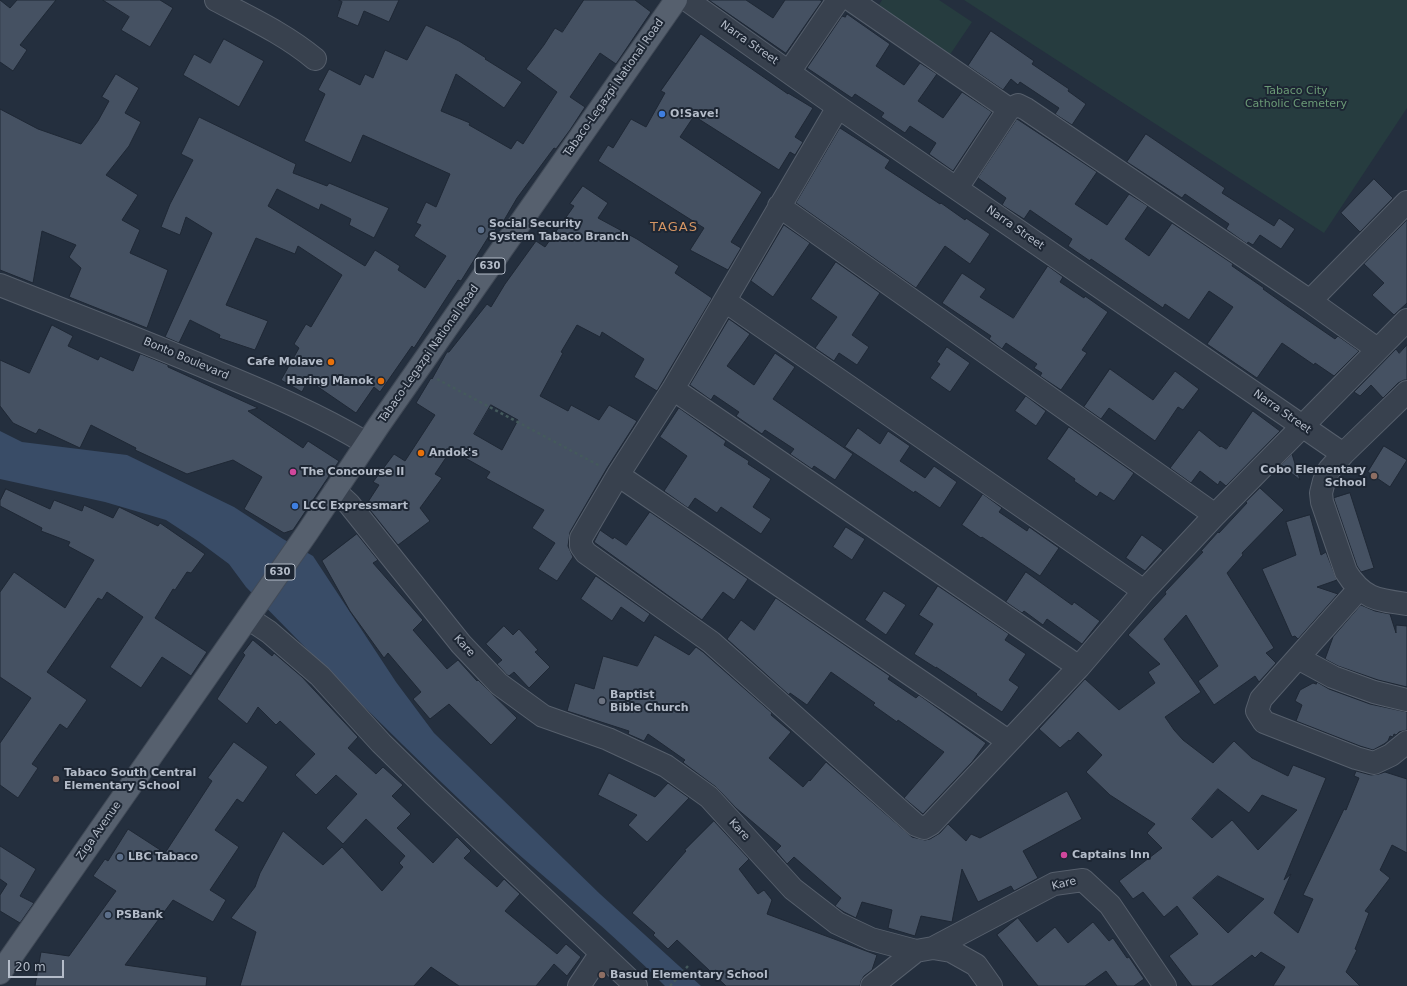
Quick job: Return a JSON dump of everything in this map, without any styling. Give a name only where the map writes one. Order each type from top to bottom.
[{"type":"main road","name":"Tabaco-Legazpi National Road","points":[[250,614],[307,533],[366,443],[674,2]]},
{"type":"main road","name":"Ziga Avenue","points":[[0,973],[250,614]]},
{"type":"street","points":[[216,0],[286,37],[316,58]]},
{"type":"street","points":[[789,72],[838,0]]},
{"type":"street","points":[[852,0],[1009,109]]},
{"type":"street","name":"Narra Street","points":[[674,2],[789,72],[1344,454]]},
{"type":"street","points":[[957,188],[1009,109],[1018,105],[1310,300],[1377,349]]},
{"type":"street","points":[[838,107],[673,389],[618,475],[581,538],[581,546],[586,553],[711,642],[916,825],[924,828],[931,824],[1078,666],[1144,591],[1215,515],[1407,320]]},
{"type":"street","points":[[1310,300],[1407,202]]},
{"type":"street","points":[[779,206],[1215,515]]},
{"type":"street","name":"Bonto Boulevard","points":[[0,285],[164,349],[278,398],[338,427],[366,443]]},
{"type":"street","points":[[725,301],[1144,591]]},
{"type":"street","points":[[673,389],[1078,666]]},
{"type":"street","points":[[1407,392],[1329,470],[1321,493],[1322,502],[1346,572],[1359,589],[1375,598],[1407,604]]},
{"type":"street","points":[[618,475],[1008,741]]},
{"type":"street","name":"Kare","points":[[335,491],[349,504],[461,644],[499,684],[543,716],[608,739],[666,766],[709,797],[793,889],[837,922],[871,938],[924,950],[1054,884],[1083,880],[1110,905],[1165,986]]},
{"type":"street","points":[[1359,589],[1261,698],[1257,711],[1264,722],[1356,758],[1374,763],[1391,755],[1407,742]]},
{"type":"street","points":[[250,614],[320,676],[381,743],[417,779],[636,986]]},
{"type":"street","points":[[1298,658],[1333,677],[1374,692],[1407,700]]},
{"type":"street","points":[[872,986],[924,950],[952,951],[976,965],[991,986]]},
{"type":"street","points":[[579,986],[601,953]]},
{"type":"path","points":[[418,369],[618,475]]},
{"type":"path","points":[[670,986],[688,966]]},
{"type":"green space","points":[[882,0],[939,0],[972,22],[949,56],[877,8]]},
{"type":"green space","name":"Tabaco City Catholic Cemetery","points":[[964,0],[1407,0],[1407,108],[1324,233]]},
{"type":"water","points":[[0,431],[22,442],[127,455],[234,507],[283,539],[313,556],[396,682],[434,733],[600,894],[701,986],[665,986],[603,928],[496,834],[432,773],[338,681],[246,587],[229,564],[166,520],[105,502],[0,479]]},
{"type":"building","points":[[0,0],[10,8],[17,0],[56,0],[20,45],[27,50],[13,71],[0,62]]},
{"type":"building","points":[[103,0],[160,0],[173,8],[150,47],[121,30],[129,17]]},
{"type":"building","points":[[339,0],[399,0],[389,22],[364,11],[358,26],[337,17],[342,2]]},
{"type":"building","points":[[584,0],[635,0],[651,12],[616,64],[600,53],[570,97],[585,107],[570,130],[556,149],[554,148],[517,198],[503,222],[500,220],[492,237],[489,236],[461,281],[458,280],[414,348],[412,346],[380,392],[374,387],[356,413],[308,380],[302,392],[281,380],[299,348],[294,344],[306,324],[311,327],[342,275],[298,246],[295,254],[256,238],[226,305],[268,321],[255,350],[219,338],[220,335],[190,320],[179,343],[165,337],[212,233],[186,217],[180,235],[161,227],[170,204],[193,160],[181,154],[199,117],[296,164],[293,173],[327,186],[329,183],[389,208],[374,238],[349,225],[351,219],[321,204],[319,210],[277,189],[268,206],[365,266],[375,250],[400,266],[398,270],[425,288],[446,256],[414,236],[421,225],[416,223],[426,202],[436,207],[450,174],[363,135],[351,163],[304,141],[325,94],[318,90],[329,69],[360,85],[365,74],[373,78],[385,50],[407,60],[426,25],[459,41],[522,82],[504,108],[456,74],[441,111],[470,123],[469,125],[511,149],[517,140],[523,144],[557,92],[526,69],[555,28],[562,32]]},
{"type":"building","points":[[709,0],[746,0],[773,18],[785,0],[822,1],[786,53]]},
{"type":"building","points":[[847,14],[890,44],[876,66],[904,85],[920,63],[937,74],[918,101],[943,118],[962,92],[992,112],[953,171],[929,154],[936,143],[910,126],[905,133],[881,117],[884,113],[855,94],[852,98],[807,68],[842,16],[845,17]]},
{"type":"building","points":[[991,31],[1034,61],[1032,64],[1069,89],[1068,91],[1086,104],[1072,125],[1055,114],[1059,108],[1020,82],[1018,85],[1011,79],[1003,90],[968,66]]},
{"type":"building","points":[[701,34],[788,94],[813,108],[795,137],[803,142],[795,155],[790,152],[779,170],[694,116],[680,137],[762,192],[731,242],[741,248],[728,270],[690,250],[704,228],[598,161],[608,145],[613,148],[631,119],[646,127],[665,93],[661,91]]},
{"type":"building","points":[[224,39],[264,61],[239,107],[183,75],[194,54],[210,63]]},
{"type":"building","points":[[116,74],[139,88],[125,113],[141,122],[129,146],[106,175],[138,195],[122,220],[140,230],[130,253],[168,270],[147,328],[69,297],[81,268],[69,257],[76,245],[42,231],[33,283],[0,270],[0,109],[38,129],[81,144],[98,121],[109,101],[102,97]]},
{"type":"building","points":[[1017,119],[1097,172],[1075,204],[1107,225],[1129,194],[1148,206],[1125,239],[1149,256],[1172,223],[1233,264],[1232,266],[1264,288],[1263,289],[1335,339],[1338,336],[1359,351],[1334,376],[1315,363],[1314,365],[1282,343],[1257,378],[1207,344],[1233,307],[1209,291],[1189,320],[1165,304],[1163,308],[1091,259],[1090,261],[1068,246],[1072,239],[1030,210],[1024,219],[1002,205],[1006,198],[978,178]]},
{"type":"building","points":[[840,128],[890,160],[885,168],[965,220],[966,218],[990,234],[970,264],[945,246],[916,288],[796,203]]},
{"type":"building","points":[[1146,134],[1225,188],[1222,193],[1274,226],[1279,218],[1295,229],[1281,249],[1260,235],[1253,245],[1248,242],[1247,244],[1226,229],[1229,224],[1185,194],[1182,198],[1127,162]]},
{"type":"building","points":[[1374,179],[1393,198],[1360,232],[1341,213]]},
{"type":"building","points":[[583,186],[608,203],[598,218],[637,239],[679,266],[675,273],[712,298],[657,391],[634,377],[644,359],[602,332],[600,337],[577,325],[561,352],[563,353],[540,396],[568,411],[571,405],[599,420],[609,405],[637,421],[607,468],[570,532],[568,546],[573,557],[557,581],[538,569],[555,543],[532,528],[544,510],[486,478],[490,472],[451,450],[435,474],[442,478],[420,508],[430,521],[398,545],[366,505],[379,485],[373,482],[394,454],[405,461],[435,415],[416,403],[431,378],[432,379],[447,352],[449,352],[487,304],[491,307],[505,284],[536,241],[545,247],[574,206],[570,204]],"holes":[[[491,405],[518,420],[502,450],[474,434]]]},
{"type":"building","points":[[1407,220],[1407,303],[1394,315],[1372,295],[1384,283],[1364,264]]},
{"type":"building","points":[[784,225],[810,243],[773,297],[751,281]]},
{"type":"building","points":[[836,262],[880,293],[852,335],[869,347],[857,365],[839,353],[834,361],[815,348],[837,317],[811,299]]},
{"type":"building","points":[[1048,266],[1063,277],[1060,282],[1084,298],[1085,296],[1108,312],[1082,350],[1087,353],[1061,390],[1040,376],[1042,373],[1034,368],[1037,364],[1006,343],[1002,349],[989,339],[991,336],[942,303],[962,273],[986,289],[980,297],[1013,318]]},
{"type":"building","points":[[729,319],[750,334],[727,366],[754,385],[775,353],[795,367],[773,399],[853,454],[835,480],[814,466],[812,469],[790,454],[794,449],[765,430],[762,434],[736,416],[739,412],[714,395],[711,400],[690,385]]},
{"type":"building","points":[[52,325],[73,336],[68,346],[98,360],[100,356],[133,371],[141,354],[168,365],[168,367],[258,408],[248,411],[303,448],[308,441],[339,461],[293,530],[284,533],[244,509],[262,477],[233,460],[187,474],[135,450],[136,448],[91,425],[80,448],[39,429],[36,434],[13,423],[0,406],[0,360],[29,373]]},
{"type":"building","points":[[1407,345],[1407,380],[1398,383],[1383,398],[1371,385],[1360,396],[1354,392],[1396,349],[1399,353]]},
{"type":"building","points":[[947,347],[970,363],[950,392],[930,378],[940,364],[937,362]]},
{"type":"building","points":[[1110,369],[1153,400],[1175,371],[1199,389],[1183,410],[1178,407],[1155,441],[1109,408],[1101,419],[1084,407]]},
{"type":"building","points":[[1026,396],[1046,411],[1036,426],[1015,411]]},
{"type":"building","points":[[679,408],[726,441],[724,445],[749,461],[748,464],[771,479],[753,507],[771,519],[761,534],[721,507],[717,513],[695,498],[688,508],[664,491],[687,456],[660,437]]},
{"type":"building","points":[[1253,411],[1280,431],[1226,486],[1220,481],[1218,485],[1200,471],[1191,483],[1170,468],[1199,430],[1220,447],[1221,446],[1226,449]]},
{"type":"building","points":[[1069,427],[1134,473],[1114,501],[1100,492],[1097,497],[1047,459]]},
{"type":"building","points":[[858,428],[880,444],[888,431],[910,446],[900,461],[925,478],[934,466],[957,482],[940,508],[915,491],[914,493],[845,447]]},
{"type":"building","points":[[1384,446],[1407,460],[1390,487],[1368,472]]},
{"type":"building","points":[[1292,454],[1300,480],[1281,465]]},
{"type":"building","points":[[1260,488],[1284,510],[1242,553],[1243,555],[1227,573],[1274,648],[1266,653],[1276,663],[1259,682],[1255,676],[1214,705],[1198,681],[1218,666],[1186,615],[1164,639],[1201,692],[1165,717],[1183,740],[1213,763],[1234,741],[1252,758],[1288,776],[1293,765],[1326,778],[1284,880],[1291,874],[1274,913],[1298,933],[1313,899],[1303,895],[1344,809],[1346,810],[1359,778],[1354,776],[1356,771],[1371,775],[1385,772],[1407,779],[1407,853],[1392,845],[1380,870],[1390,878],[1365,911],[1369,913],[1355,949],[1357,950],[1346,972],[1360,986],[1273,986],[1285,967],[1261,952],[1255,958],[1252,955],[1212,986],[1192,986],[1169,956],[1198,934],[1177,906],[1164,917],[1143,892],[1133,899],[1119,881],[1162,848],[1147,833],[1155,824],[1110,795],[1086,772],[1102,755],[1078,732],[1070,741],[1069,740],[1060,748],[1039,729],[1085,679],[1119,710],[1155,683],[1148,672],[1160,664],[1128,635],[1166,594],[1165,592],[1203,552],[1201,551],[1218,532],[1219,533],[1247,503],[1246,502]],"holes":[[[1218,789],[1249,813],[1262,795],[1297,810],[1258,850],[1232,820],[1212,838],[1192,819]],[[1218,876],[1264,899],[1228,933],[1193,898]]]},
{"type":"building","points":[[6,489],[50,509],[54,500],[82,511],[84,505],[113,518],[119,507],[158,526],[160,523],[205,554],[191,573],[187,572],[175,590],[173,589],[155,618],[207,652],[191,676],[162,657],[141,688],[110,667],[143,617],[107,592],[102,600],[98,598],[47,672],[87,700],[67,729],[60,724],[32,764],[38,768],[18,798],[0,785],[0,743],[31,698],[0,677],[0,592],[14,572],[65,608],[94,560],[68,546],[70,542],[41,531],[42,528],[0,506],[0,501]]},
{"type":"building","points":[[1350,493],[1374,568],[1361,572],[1357,566],[1334,499]]},
{"type":"building","points":[[983,494],[1002,508],[999,512],[1027,531],[1029,527],[1059,548],[1040,576],[962,525]]},
{"type":"building","points":[[650,512],[748,579],[734,600],[723,592],[702,620],[594,542],[600,530],[613,539],[614,537],[626,545]]},
{"type":"building","points":[[1310,515],[1321,555],[1326,552],[1337,580],[1317,587],[1338,594],[1298,639],[1295,636],[1292,637],[1262,569],[1296,555],[1286,522]]},
{"type":"building","points":[[846,527],[865,539],[852,560],[833,547]]},
{"type":"building","points":[[357,534],[378,560],[373,563],[423,620],[413,630],[447,669],[458,660],[477,681],[478,680],[517,718],[491,745],[449,704],[430,719],[413,699],[421,692],[388,653],[384,658],[350,611],[322,561]]},
{"type":"building","points":[[1142,535],[1163,550],[1145,571],[1126,558]]},
{"type":"building","points":[[1026,572],[1072,605],[1074,602],[1100,621],[1082,644],[1047,619],[1043,625],[1024,611],[1022,613],[1006,602]]},
{"type":"building","points":[[596,576],[650,614],[644,623],[621,607],[612,621],[581,599]]},
{"type":"building","points":[[938,586],[1009,634],[1005,640],[1026,654],[1009,680],[1019,687],[1002,712],[976,695],[977,694],[914,654],[933,624],[919,615]]},
{"type":"building","points":[[884,591],[906,605],[886,635],[865,620]]},
{"type":"building","points":[[776,598],[890,676],[888,679],[916,698],[919,695],[986,743],[972,762],[923,814],[904,798],[944,752],[898,720],[897,722],[873,705],[875,703],[831,672],[807,705],[790,693],[789,695],[727,639],[741,620],[754,630]]},
{"type":"building","points":[[1361,605],[1375,611],[1390,614],[1396,633],[1396,625],[1407,626],[1407,687],[1378,680],[1338,666],[1325,659],[1333,637]]},
{"type":"building","points":[[504,626],[513,635],[519,629],[538,650],[535,652],[550,667],[529,688],[514,672],[509,676],[507,675],[497,664],[502,660],[486,644]]},
{"type":"building","points":[[655,635],[689,655],[696,647],[772,713],[771,715],[791,732],[769,758],[803,787],[826,762],[912,837],[925,840],[930,839],[940,833],[948,824],[966,841],[971,834],[980,838],[1067,791],[1082,819],[1023,851],[1038,878],[1014,891],[1011,886],[978,902],[962,869],[952,922],[921,916],[915,936],[888,928],[892,910],[862,902],[856,918],[835,906],[841,898],[794,857],[787,864],[776,851],[781,846],[736,808],[716,787],[685,764],[683,762],[685,760],[648,734],[644,741],[628,734],[629,731],[567,711],[575,683],[594,689],[603,656],[637,666]]},
{"type":"building","points":[[253,640],[272,656],[274,653],[302,677],[358,737],[348,748],[376,774],[383,767],[403,785],[392,796],[411,814],[397,828],[433,863],[457,837],[471,851],[464,858],[497,887],[504,879],[520,894],[505,911],[557,954],[566,944],[581,957],[567,976],[554,964],[536,986],[459,986],[431,967],[414,986],[240,986],[256,932],[231,918],[255,887],[260,873],[283,831],[323,865],[342,847],[382,891],[403,867],[399,863],[405,856],[366,819],[343,844],[326,828],[357,794],[336,775],[316,795],[295,775],[315,754],[280,721],[276,725],[258,707],[247,724],[217,699],[245,655],[243,653]]},
{"type":"building","points":[[1317,682],[1329,689],[1370,704],[1407,712],[1407,730],[1399,732],[1396,735],[1394,734],[1393,737],[1390,736],[1388,741],[1373,750],[1296,721],[1302,705],[1295,701],[1300,690],[1313,683],[1316,684]]},
{"type":"building","points":[[234,742],[268,767],[243,803],[237,799],[215,830],[239,847],[210,890],[226,900],[213,922],[173,900],[125,965],[207,977],[206,986],[35,986],[41,952],[69,956],[116,891],[93,876],[105,859],[108,861],[128,829],[165,853],[212,781],[208,778]]},
{"type":"building","points":[[609,773],[655,797],[668,783],[689,798],[647,842],[628,825],[637,815],[598,795]]},
{"type":"building","points":[[714,821],[749,859],[739,869],[758,894],[764,890],[772,900],[767,914],[877,955],[872,970],[864,976],[860,986],[726,986],[677,940],[668,949],[653,935],[655,933],[632,913],[686,851],[685,850]]},
{"type":"building","points":[[0,846],[36,869],[20,896],[34,903],[20,923],[0,911],[0,895],[7,884],[0,879]]},
{"type":"building","points":[[1018,918],[1037,942],[1055,927],[1068,943],[1093,922],[1109,941],[1113,938],[1127,958],[1129,957],[1144,979],[1134,986],[1117,986],[1106,971],[1085,986],[1038,986],[997,935]]},
{"type":"place","name":"O!Save!","points":[[662,114]]},
{"type":"place","name":"Social Security System Tabaco Branch","points":[[481,230]]},
{"type":"place","name":"Cafe Molave","points":[[331,362]]},
{"type":"place","name":"Haring Manok","points":[[381,381]]},
{"type":"place","name":"Andok's","points":[[421,453]]},
{"type":"place","name":"The Concourse II","points":[[293,472]]},
{"type":"place","name":"Cobo Elementary School","points":[[1374,476]]},
{"type":"place","name":"LCC Expressmart","points":[[295,506]]},
{"type":"place","name":"Baptist Bible Church","points":[[602,701]]},
{"type":"place","name":"Tabaco South Central Elementary School","points":[[56,779]]},
{"type":"place","name":"Captains Inn","points":[[1064,855]]},
{"type":"place","name":"LBC Tabaco","points":[[120,857]]},
{"type":"place","name":"PSBank","points":[[108,915]]},
{"type":"place","name":"Basud Elementary School","points":[[602,975]]},
{"type":"district","name":"TAGAS","points":[[674,228]]}]
